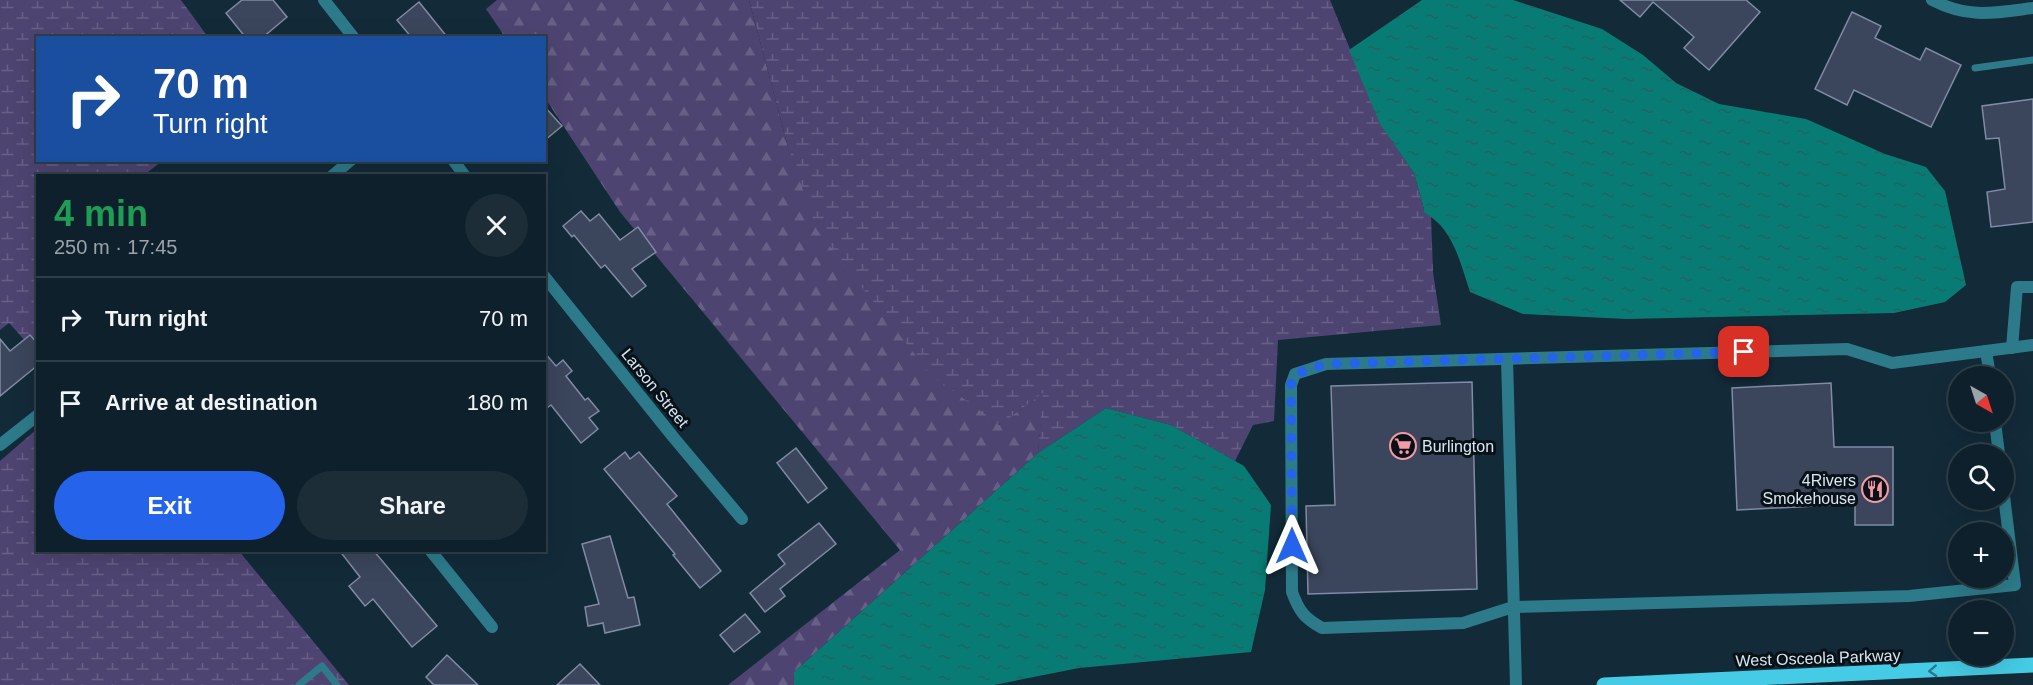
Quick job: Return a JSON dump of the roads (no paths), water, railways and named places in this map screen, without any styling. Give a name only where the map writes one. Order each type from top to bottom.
[{"type":"main road","name":"West Osceola Parkway","points":[[1604,685],[2033,665]]},
{"type":"street","points":[[324,0],[352,36]]},
{"type":"street","points":[[1932,0],[1963,12],[1988,14],[2033,8]]},
{"type":"street","points":[[334,174],[349,162]]},
{"type":"street","name":"Larson Street","points":[[546,278],[742,519]]},
{"type":"street","points":[[2012,348],[2018,287],[2033,287]]},
{"type":"street","points":[[2006,510],[2015,585],[1910,596],[1513,607],[1463,623],[1322,628],[1308,620],[1298,607],[1292,592],[1291,385],[1295,374],[1326,364],[1847,349],[1892,363],[2033,345]]},
{"type":"street","points":[[1986,351],[1988,366]]},
{"type":"street","points":[[1507,359],[1516,685]]},
{"type":"street","points":[[0,445],[36,417]]},
{"type":"street","points":[[432,552],[492,627]]},
{"type":"lane","points":[[1975,68],[2033,60]]},
{"type":"lane","points":[[299,685],[322,666],[337,685]]},
{"type":"water","points":[[1422,0],[1513,0],[1602,29],[1643,55],[1676,83],[1719,104],[1806,119],[1885,154],[1926,167],[1945,191],[1966,285],[1945,302],[1894,313],[1627,319],[1523,314],[1470,292],[1454,246],[1442,227],[1423,212],[1414,173],[1380,124],[1349,50]]},
{"type":"water","points":[[1106,408],[1171,425],[1244,466],[1271,505],[1265,590],[1251,652],[1079,668],[994,685],[794,685],[794,672],[1038,453]]},
{"type":"place","name":"Burlington","points":[[1403,446]]},
{"type":"place","name":"4Rivers Smokehouse","points":[[1875,489]]}]
